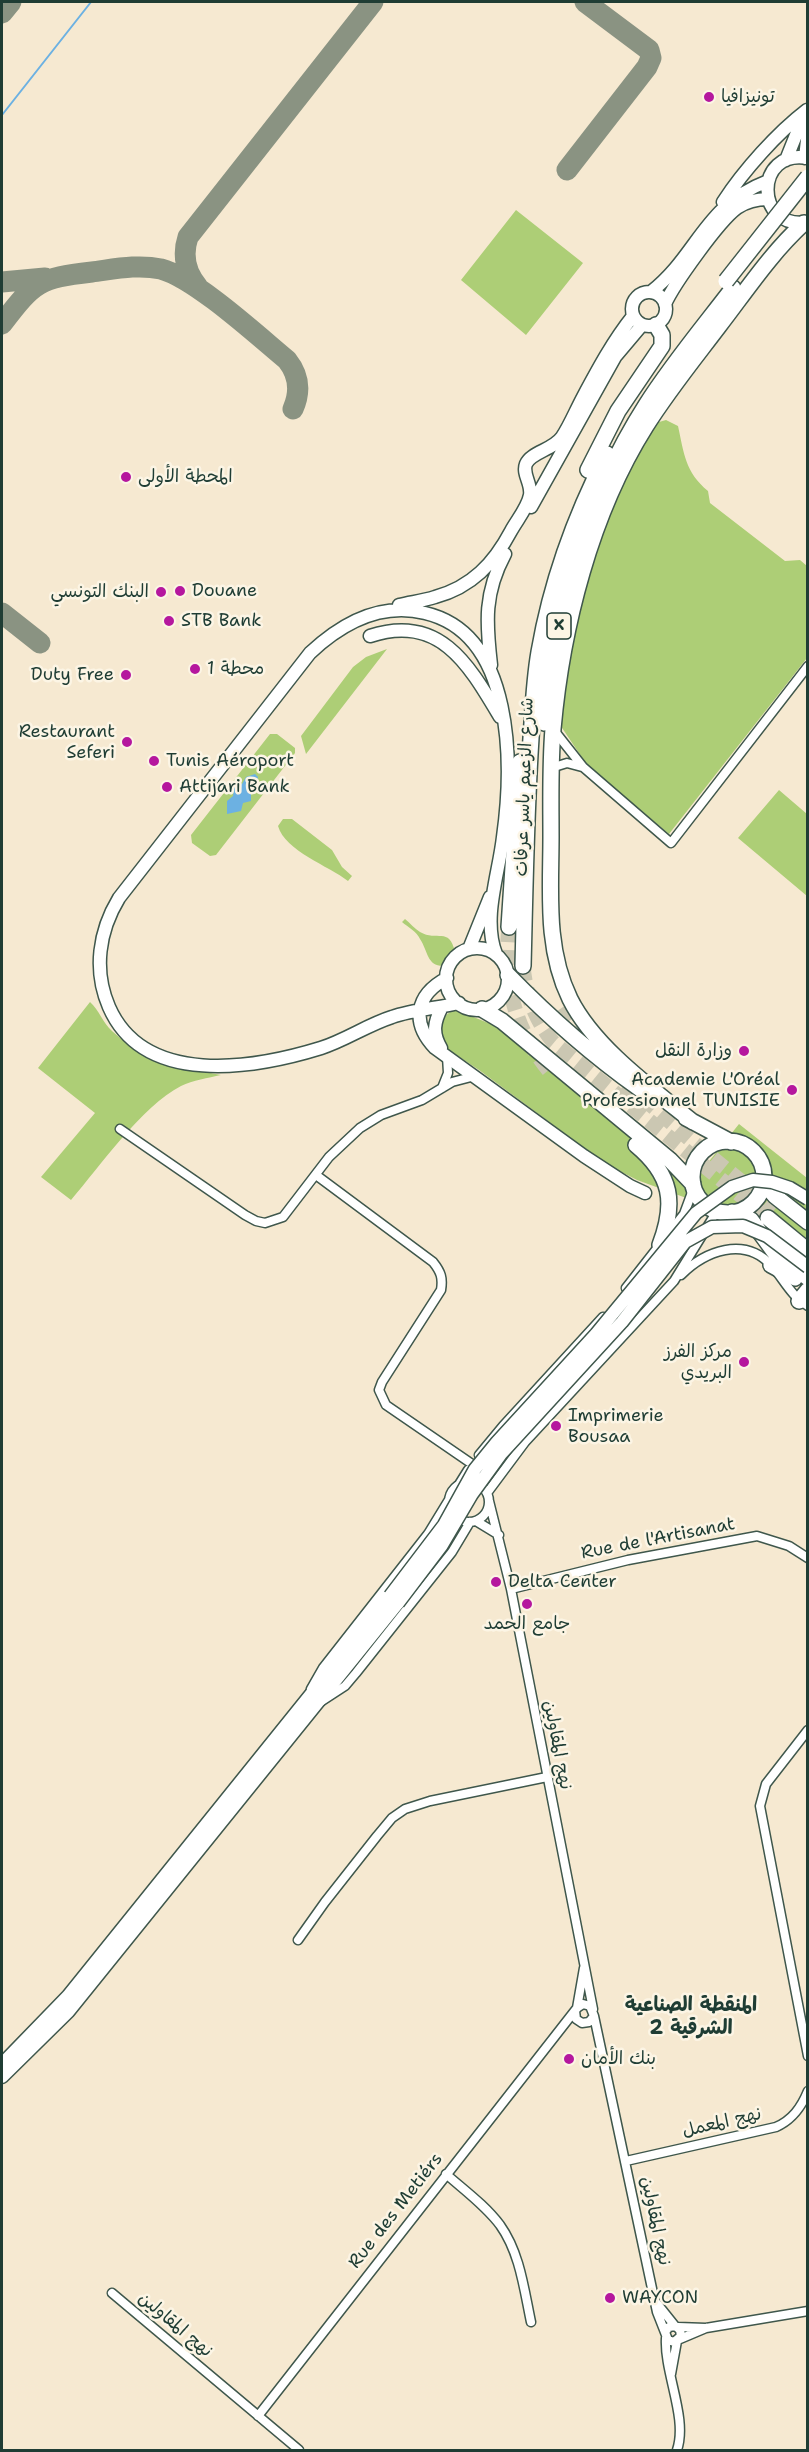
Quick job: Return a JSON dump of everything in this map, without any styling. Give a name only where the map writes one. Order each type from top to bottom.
[{"type":"highway","points":[[729,285],[807,177]]},
{"type":"highway","points":[[729,285],[807,193]]},
{"type":"highway","points":[[693,1122],[640,1078],[591,1031],[564,986],[558,969],[552,934],[551,768],[553,728],[563,658],[582,574],[603,514],[635,446],[687,368],[780,246],[806,222]]},
{"type":"highway","name":"شارع الزعيم ياسر عرفات","points":[[523,966],[529,770],[534,694],[539,652],[555,584],[581,509],[610,449],[637,402],[729,285]]},
{"type":"highway","name":"شارع الزعيم ياسر عرفات","points":[[563,1007],[546,963],[541,917],[544,728],[550,674],[562,610],[583,537],[614,462],[651,398],[729,285]]},
{"type":"highway","points":[[581,509],[584,482],[597,451],[638,379],[662,346],[662,335],[649,325]]},
{"type":"highway","points":[[508,927],[526,686],[538,624],[555,584]]},
{"type":"highway","points":[[508,975],[542,1011],[620,1075],[655,1100],[731,1142],[740,1144],[756,1155],[761,1164],[763,1182],[758,1197],[740,1211],[725,1212]]},
{"type":"highway","points":[[482,1009],[502,1021],[670,1160],[693,1186],[700,1200],[725,1212],[751,1220],[776,1253],[807,1280]]},
{"type":"highway","points":[[551,1073],[644,1151],[659,1169],[670,1200],[665,1231],[660,1245]]},
{"type":"highway","points":[[693,1186],[693,1168],[701,1153],[715,1144],[731,1142]]},
{"type":"highway","points":[[763,1182],[775,1196],[807,1222]]},
{"type":"highway","points":[[807,1235],[771,1214],[807,1251]]},
{"type":"highway","points":[[771,1265],[797,1279],[807,1280]]},
{"type":"street","points":[[786,160],[807,109]]},
{"type":"street","points":[[651,292],[669,275],[747,171],[807,109]]},
{"type":"street","points":[[806,222],[792,222],[781,217],[773,209],[768,199],[768,181],[776,166],[786,160],[806,158],[807,131]]},
{"type":"street","points":[[711,219],[738,195],[768,181]]},
{"type":"street","points":[[459,1003],[394,1016],[321,1047],[278,1059],[189,1065],[168,1061],[148,1052],[131,1038],[112,1013],[102,984],[101,943],[110,914],[119,898],[310,653],[340,629],[357,620],[404,603],[434,598],[456,590],[475,578],[490,564],[503,547],[530,496],[530,485],[525,471],[526,463],[531,457],[548,450],[560,439],[621,349],[649,325],[665,316],[665,304],[678,280],[733,211],[749,201],[768,199]]},
{"type":"street","points":[[492,675],[487,614],[494,577],[596,383],[610,348],[633,316],[632,307],[635,299],[642,293],[651,292],[659,295],[665,304]]},
{"type":"street","points":[[633,316],[649,325]]},
{"type":"street","points":[[387,610],[416,610],[436,616],[455,626],[477,645],[497,688],[508,751],[508,790],[491,930],[496,954],[506,967],[508,975],[506,990],[502,997],[489,1007],[482,1009],[466,1007],[459,1003],[450,992],[447,978],[455,957],[469,949],[483,949],[496,954]]},
{"type":"street","points":[[370,636],[389,631],[408,630],[434,637],[445,644],[466,664],[503,723]]},
{"type":"street","points":[[553,728],[583,767],[671,843],[807,666]]},
{"type":"street","points":[[551,768],[567,763],[583,767]]},
{"type":"street","points":[[469,949],[478,923],[494,891]]},
{"type":"street","points":[[447,978],[427,992],[419,1012],[426,1038],[447,1056],[584,1155],[630,1186],[645,1193]]},
{"type":"street","points":[[442,1007],[434,1028],[435,1039],[447,1056],[448,1073],[442,1088]]},
{"type":"street","points":[[120,1129],[256,1221],[266,1223],[283,1217],[338,1146],[360,1128],[381,1115],[422,1100],[463,1078],[475,1076]]},
{"type":"street","points":[[316,1175],[433,1263],[440,1271],[441,1290],[382,1382],[380,1390],[386,1405],[472,1464]]},
{"type":"street","points":[[394,1600],[483,1460],[596,1334],[696,1213],[732,1187],[753,1180],[772,1182],[790,1188],[807,1199]]},
{"type":"street","points":[[313,1700],[312,1687],[322,1668],[428,1534],[472,1464],[503,1426],[603,1317],[684,1214],[693,1186]]},
{"type":"street","points":[[674,1281],[725,1212]]},
{"type":"street","points":[[2,2064],[68,1996],[394,1600],[442,1545],[472,1494],[501,1454],[622,1322],[685,1242],[712,1227],[744,1226],[767,1236],[807,1267]]},
{"type":"street","points":[[2,2077],[68,2012],[313,1700],[345,1686],[356,1673],[452,1552],[473,1521],[486,1513],[488,1497],[525,1442],[674,1281],[697,1261],[727,1248],[753,1252],[771,1265],[790,1292],[805,1299]]},
{"type":"street","points":[[458,1486],[474,1483],[488,1497]]},
{"type":"street","name":"نهج المقاولين","points":[[488,1497],[511,1589],[585,1961],[593,2012],[655,2300],[666,2335],[666,2359],[680,2436],[677,2451]]},
{"type":"street","points":[[450,1498],[451,1510],[459,1519],[473,1521],[499,1535]]},
{"type":"street","name":"Rue de l'Artisanat","points":[[511,1589],[628,1560],[757,1536],[789,1546],[807,1558]]},
{"type":"street","points":[[807,1730],[766,1784],[760,1806],[807,2056]]},
{"type":"street","points":[[298,1940],[377,1836],[392,1818],[405,1809],[430,1801],[547,1777]]},
{"type":"street","name":"نهج المقاولين","points":[[576,2009],[585,1961]]},
{"type":"street","points":[[561,2027],[589,2022],[593,2012],[587,2004],[576,2009],[580,2022]]},
{"type":"street","name":"Rue des Metiérs","points":[[258,2416],[576,2009]]},
{"type":"street","name":"نهج المقاولين","points":[[580,2022],[600,2043]]},
{"type":"street","name":"نهج المعمل","points":[[626,2161],[776,2127],[792,2119],[804,2101],[807,2091]]},
{"type":"street","points":[[446,2174],[487,2211],[511,2244],[531,2322]]},
{"type":"street","name":"نهج المقاولين","points":[[112,2293],[299,2451]]},
{"type":"street","name":"نهج المقاولين","points":[[655,2300],[676,2326]]},
{"type":"street","points":[[706,2328],[671,2342],[666,2335],[669,2327],[706,2328],[807,2311]]},
{"type":"street","points":[[676,2326],[681,2332],[678,2340]]},
{"type":"street","name":"نهج المقاولين","points":[[670,2377],[678,2340]]},
{"type":"green space","points":[[516,210],[583,263],[526,335],[461,280]]},
{"type":"green space","points":[[666,420],[678,426],[687,462],[694,477],[708,491],[710,503],[785,561],[800,560],[807,566],[807,658],[669,834],[587,765],[550,710],[589,540],[652,424]]},
{"type":"green space","points":[[387,649],[306,754],[301,736],[353,667],[366,657]]},
{"type":"green space","points":[[270,734],[277,734],[295,748],[295,753],[216,855],[210,856],[192,843],[191,835]]},
{"type":"green space","points":[[779,790],[807,814],[807,896],[738,838]]},
{"type":"green space","points":[[283,819],[292,819],[332,850],[342,867],[352,876],[348,881],[289,843],[278,826]]},
{"type":"green space","points":[[405,919],[426,935],[449,939],[455,952],[443,966],[431,961],[419,936],[402,922]]},
{"type":"green space","points":[[90,1002],[112,1031],[137,1050],[163,1062],[221,1075],[181,1086],[151,1107],[71,1200],[41,1177],[95,1113],[38,1068]]},
{"type":"green space","points":[[454,1009],[498,1027],[694,1180],[739,1124],[807,1178],[807,1288],[762,1244],[720,1214],[700,1203],[637,1180],[606,1164],[446,1048],[437,1022]]},
{"type":"water","points":[[255,774],[258,777],[256,785],[258,789],[251,793],[251,801],[243,803],[241,811],[227,814],[227,801],[233,796],[234,787],[242,784],[246,777]]},
{"type":"waterway","points":[[2,115],[91,2]]},
{"type":"taxiway","points":[[2,13],[11,2]]},
{"type":"taxiway","points":[[198,287],[186,264],[185,250],[188,237],[373,2]]},
{"type":"taxiway","points":[[567,170],[647,67],[651,58],[649,50],[585,2]]},
{"type":"taxiway","points":[[2,324],[22,299],[39,284],[49,280],[74,274],[126,268],[161,269],[208,295],[287,360],[298,383],[293,409]]},
{"type":"taxiway","points":[[2,282],[45,278]]},
{"type":"taxiway","points":[[2,613],[40,643]]},
{"type":"tunnel","points":[[509,927],[508,967],[514,1005],[528,1040],[551,1073]]},
{"type":"tunnel","points":[[523,966],[532,1007],[553,1042],[768,1218]]},
{"type":"tunnel","points":[[563,1007],[593,1049]]},
{"type":"tunnel","points":[[626,1083],[694,1143],[775,1209]]},
{"type":"place","name":"تونيزافيا","points":[[709,97]]},
{"type":"place","name":"المحطة الأولى","points":[[126,477]]},
{"type":"place","name":"Douane","points":[[180,591]]},
{"type":"place","name":"البنك التونسي","points":[[161,592]]},
{"type":"place","name":"STB Bank","points":[[169,621]]},
{"type":"place","name":"محطة 1","points":[[195,669]]},
{"type":"place","name":"Duty Free","points":[[126,675]]},
{"type":"place","name":"Restaurant Seferi","points":[[127,742]]},
{"type":"place","name":"Tunis Aéroport","points":[[154,761]]},
{"type":"place","name":"Attijari Bank","points":[[167,787]]},
{"type":"place","name":"وزارة النقل","points":[[744,1051]]},
{"type":"place","name":"Academie L'Oréal Professionnel TUNISIE","points":[[792,1090]]},
{"type":"place","name":"مركز الفرز البريدي","points":[[744,1362]]},
{"type":"place","name":"Imprimerie Bousaa","points":[[556,1426]]},
{"type":"place","name":"Delta Center","points":[[496,1582]]},
{"type":"place","name":"جامع الحمد","points":[[527,1604]]},
{"type":"place","name":"بنك الأمان","points":[[569,2059]]},
{"type":"place","name":"WAYCON","points":[[610,2298]]},
{"type":"district","name":"المنقطة الصناعية الشرقية 2","points":[[691,2018]]}]
